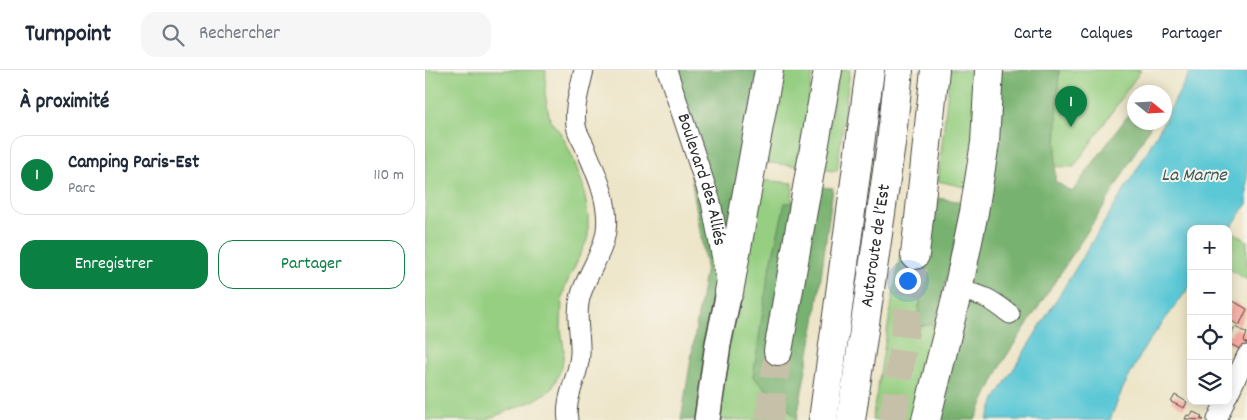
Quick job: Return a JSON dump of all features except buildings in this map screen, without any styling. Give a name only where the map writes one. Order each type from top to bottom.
[{"type":"highway","points":[[729,292],[769,70]]},
{"type":"highway","points":[[778,352],[828,70]]},
{"type":"highway","name":"Autoroute de l’Est","points":[[823,420],[870,70]]},
{"type":"highway","name":"Autoroute de l’Est","points":[[851,420],[891,144],[899,70]]},
{"type":"highway","points":[[915,255],[935,70]]},
{"type":"highway","points":[[926,420],[958,290],[974,212],[985,143],[989,70]]},
{"type":"main road","points":[[707,420],[729,292]]},
{"type":"street","points":[[568,420],[566,409],[568,396],[576,378],[580,353],[577,318],[580,297],[602,250],[607,230],[605,204],[599,179],[577,130],[576,114],[584,70]]},
{"type":"street","name":"Boulevard des Alliés","points":[[667,70],[711,202],[729,292]]},
{"type":"street","points":[[958,290],[979,294],[990,299],[1010,314]]},
{"type":"street","points":[[1232,387],[1247,355]]},
{"type":"street","points":[[1217,420],[1223,405]]},
{"type":"green space","points":[[425,70],[546,70],[545,93],[551,121],[562,135],[583,185],[588,215],[588,238],[565,287],[562,298],[561,328],[564,350],[562,367],[552,389],[535,400],[485,420],[425,420]]},
{"type":"green space","points":[[673,70],[751,70],[757,73],[696,420],[681,420],[706,266]]},
{"type":"green space","points":[[779,70],[813,70],[798,166],[761,162]]},
{"type":"green space","points":[[839,70],[850,70],[837,171],[821,170]]},
{"type":"green space","points":[[950,70],[979,70],[968,188],[938,181]]},
{"type":"green space","points":[[991,70],[1059,70],[1055,181],[1072,192],[1127,117],[1127,130],[1148,130],[1106,203],[1002,363],[975,420],[938,420]]},
{"type":"green space","points":[[1045,70],[1141,70],[1131,85],[1127,85],[1127,90],[1074,167],[1036,166]]},
{"type":"green space","points":[[757,180],[793,183],[792,203],[753,377],[797,420],[715,420]]},
{"type":"green space","points":[[820,187],[833,188],[815,321],[797,418],[753,377],[768,277],[785,203],[792,203]]},
{"type":"green space","points":[[937,198],[964,202],[936,324],[916,326]]},
{"type":"green space","points":[[1232,231],[1247,241],[1247,280],[1232,271]]},
{"type":"green space","points":[[900,255],[927,257],[916,326],[936,324],[915,420],[872,420]]},
{"type":"water","name":"La Marne","points":[[1191,70],[1247,70],[1247,204],[1232,226],[1187,225],[1187,290],[1146,345],[1122,390],[1110,420],[987,420],[995,399],[1139,166],[1159,130],[1172,130],[1172,106]]},
{"type":"tunnel","points":[[893,420],[915,255]]},
{"type":"tunnel","points":[[769,420],[778,351]]},
{"type":"place","name":"Camping Paris-Est","points":[[1071,127]]}]
